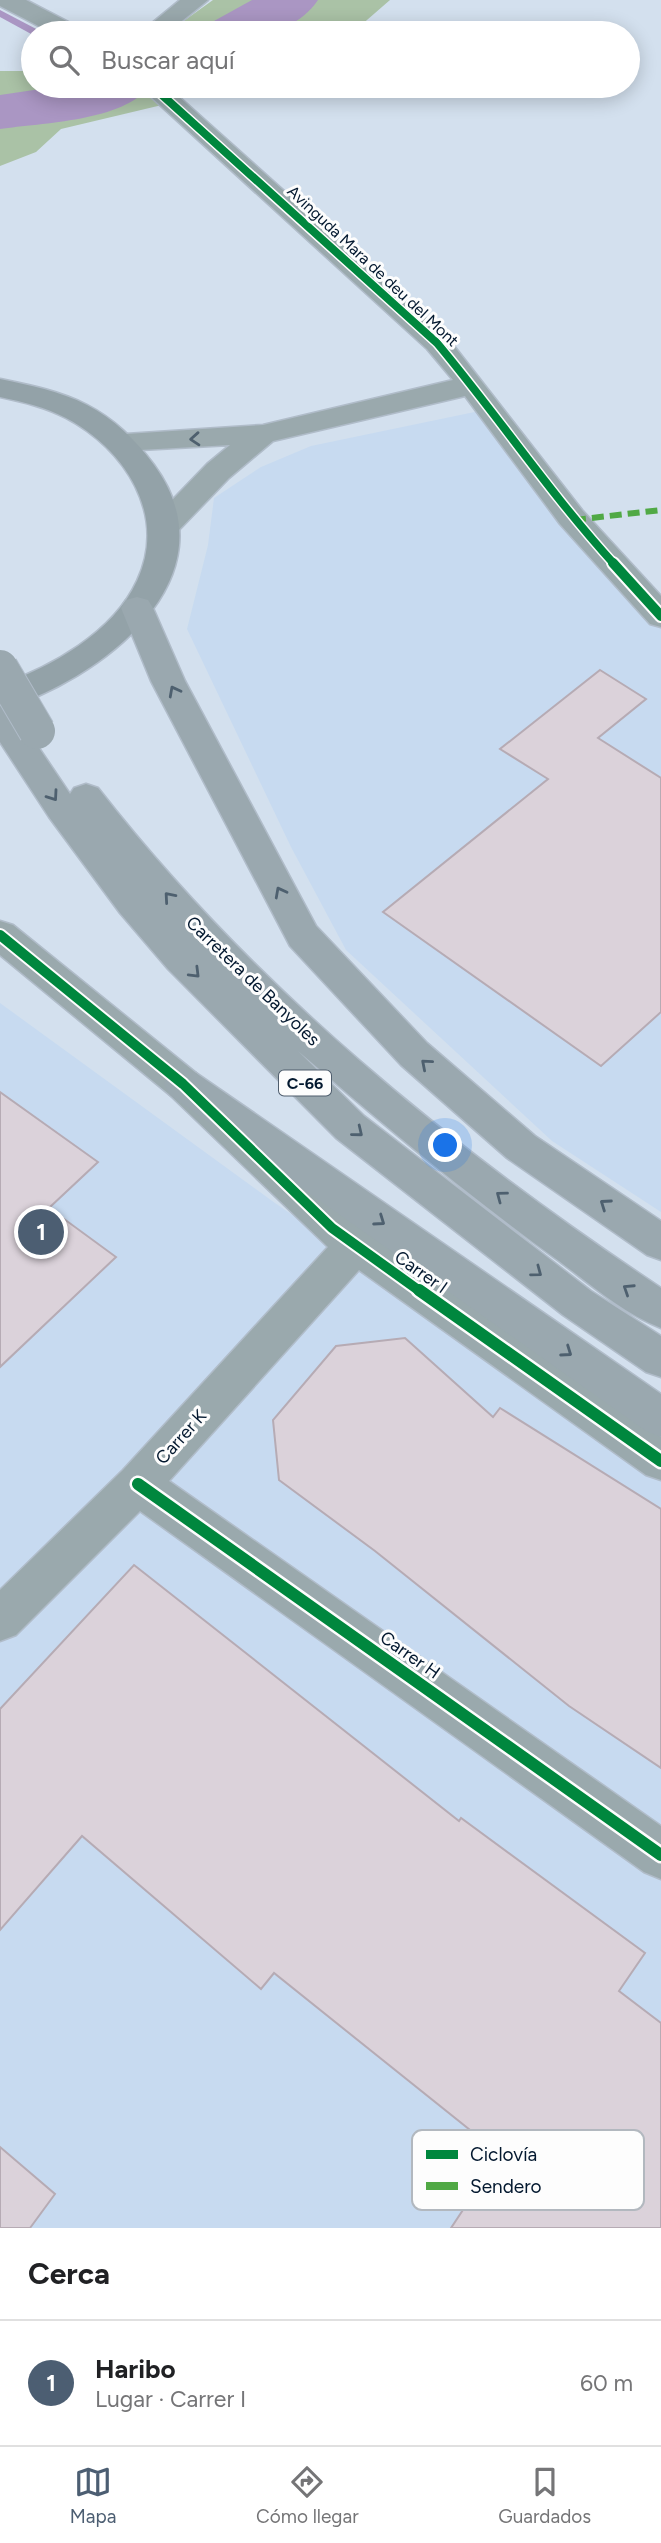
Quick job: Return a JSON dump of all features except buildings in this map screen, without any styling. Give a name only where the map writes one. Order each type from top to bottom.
[{"type":"highway","points":[[137,608],[168,681],[303,936],[414,1054],[511,1138],[661,1243]]},
{"type":"highway","name":"Carretera de Banyoles","points":[[0,668],[17,729],[195,927],[289,1021],[446,1155],[595,1267],[661,1310]]},
{"type":"highway","name":"C-66","points":[[17,729],[117,882],[181,959],[350,1127],[577,1303],[661,1359]]},
{"type":"highway","points":[[183,1084],[661,1418]]},
{"type":"main road","points":[[0,388],[36,396],[84,415],[122,443],[153,482],[164,527],[162,554],[153,581],[137,608],[110,637],[76,664],[34,686],[0,698]]},
{"type":"street","points":[[7,0],[48,21]]},
{"type":"street","points":[[168,21],[196,0]]},
{"type":"street","name":"Avinguda Mara de deu del Mont","points":[[165,98],[437,343],[472,385],[571,517],[661,616]]},
{"type":"street","points":[[122,443],[263,434],[472,385]]},
{"type":"street","points":[[164,527],[218,471],[263,434]]},
{"type":"street","name":"Carrer I","points":[[0,935],[183,1084],[332,1228],[661,1461]]},
{"type":"street","name":"Carrer K","points":[[0,1620],[138,1484],[355,1246]]},
{"type":"street","name":"Carrer H","points":[[138,1484],[661,1855]]},
{"type":"shaded area","points":[[489,409],[661,616],[661,1212],[552,1141],[346,950],[291,847],[187,629],[208,545],[214,498],[261,467],[311,446]]},
{"type":"shaded area","points":[[0,1003],[275,1203],[661,1468],[661,2228],[0,2228]]},
{"type":"green space","points":[[213,0],[390,0],[366,21],[184,21]]},
{"type":"green space","points":[[0,71],[21,71],[21,98],[153,98],[162,105],[61,129],[36,152],[0,166]]},
{"type":"waterway","points":[[254,21],[291,0]]},
{"type":"waterway","points":[[0,13],[21,24]]},
{"type":"waterway","points":[[0,112],[91,98]]},
{"type":"marked path","points":[[574,520],[661,510]]},
{"type":"cycle path","points":[[165,98],[437,343],[472,385],[571,517],[661,616]]},
{"type":"cycle path","points":[[0,935],[183,1084],[332,1228],[574,1402],[661,1461]]},
{"type":"cycle path","points":[[138,1484],[661,1855]]},
{"type":"place","name":"Haribo","points":[[41,1232]]}]
